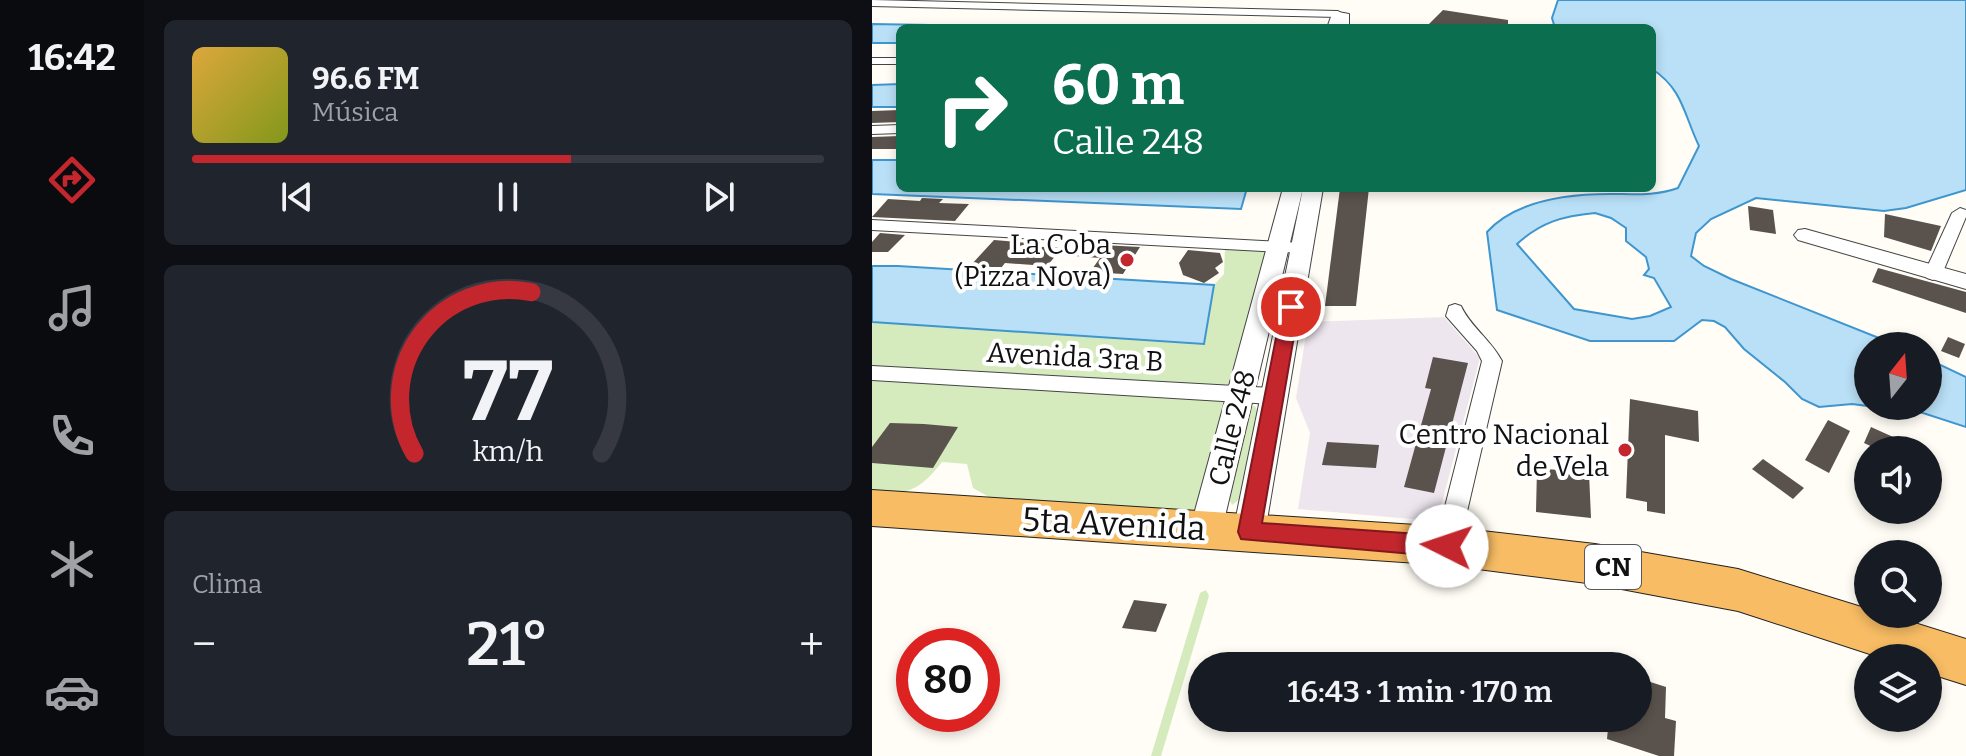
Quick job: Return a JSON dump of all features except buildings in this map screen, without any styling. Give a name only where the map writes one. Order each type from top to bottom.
[{"type":"highway","name":"5ta Avenida","points":[[872,508],[1447,546],[1687,578],[1738,590],[1966,662]]},
{"type":"street","points":[[872,3],[1338,23]]},
{"type":"street","points":[[872,61],[896,61]]},
{"type":"street","points":[[872,130],[896,129]]},
{"type":"street","name":"Calle 248","points":[[1249,532],[1274,396],[1293,192]]},
{"type":"street","name":"Calle 248","points":[[1206,529],[1241,394],[1311,192]]},
{"type":"street","points":[[1933,274],[1960,213]]},
{"type":"street","points":[[872,225],[1290,248]]},
{"type":"street","points":[[1805,235],[1966,282]]},
{"type":"street","points":[[1447,546],[1492,361],[1485,347],[1455,316],[1455,310]]},
{"type":"street","name":"Avenida 3ra B","points":[[872,373],[1274,396]]},
{"type":"shaded area","points":[[1444,317],[1480,358],[1439,514],[1423,520],[1298,509],[1310,433],[1296,398],[1308,322]]},
{"type":"green space","points":[[1225,247],[1274,250],[1200,514],[989,497],[973,488],[967,464],[942,462],[912,489],[895,493],[872,492],[872,322],[1203,344],[1214,285],[1224,274]]},
{"type":"green space","points":[[1255,406],[1259,414],[1240,499],[1232,505],[1229,498],[1250,407]]},
{"type":"green space","points":[[1206,590],[1209,596],[1192,652],[1188,652],[1188,666],[1161,756],[1151,756],[1200,593]]},
{"type":"water","points":[[1558,0],[1966,0],[1966,190],[1906,208],[1884,211],[1756,198],[1711,219],[1696,233],[1691,256],[1704,266],[1864,332],[1854,332],[1854,404],[1819,407],[1802,399],[1744,349],[1725,327],[1714,321],[1702,320],[1674,341],[1590,341],[1497,310],[1487,232],[1499,221],[1528,206],[1560,198],[1653,193],[1678,188],[1699,146],[1677,94],[1656,72],[1656,24],[1554,24],[1552,18]],"holes":[[[1595,213],[1611,218],[1626,228],[1626,241],[1646,257],[1649,269],[1644,275],[1654,278],[1671,307],[1650,316],[1632,319],[1574,309],[1517,244],[1544,225],[1563,218]]]},
{"type":"water","points":[[872,24],[896,24],[896,43],[872,43]]},
{"type":"water","points":[[896,84],[896,107],[872,107],[872,85]]},
{"type":"water","points":[[872,160],[896,160],[896,192],[1246,192],[1241,209],[872,194]]},
{"type":"water","points":[[872,266],[1214,285],[1204,344],[872,322]]},
{"type":"water","points":[[1942,366],[1966,377],[1966,427],[1942,419]]},
{"type":"place","name":"La Coba (Pizza Nova)","points":[[1127,260]]},
{"type":"place","name":"Centro Nacional de Vela","points":[[1625,450]]},
{"type":"route","points":[[1291,307],[1249,532],[1447,546]]}]
